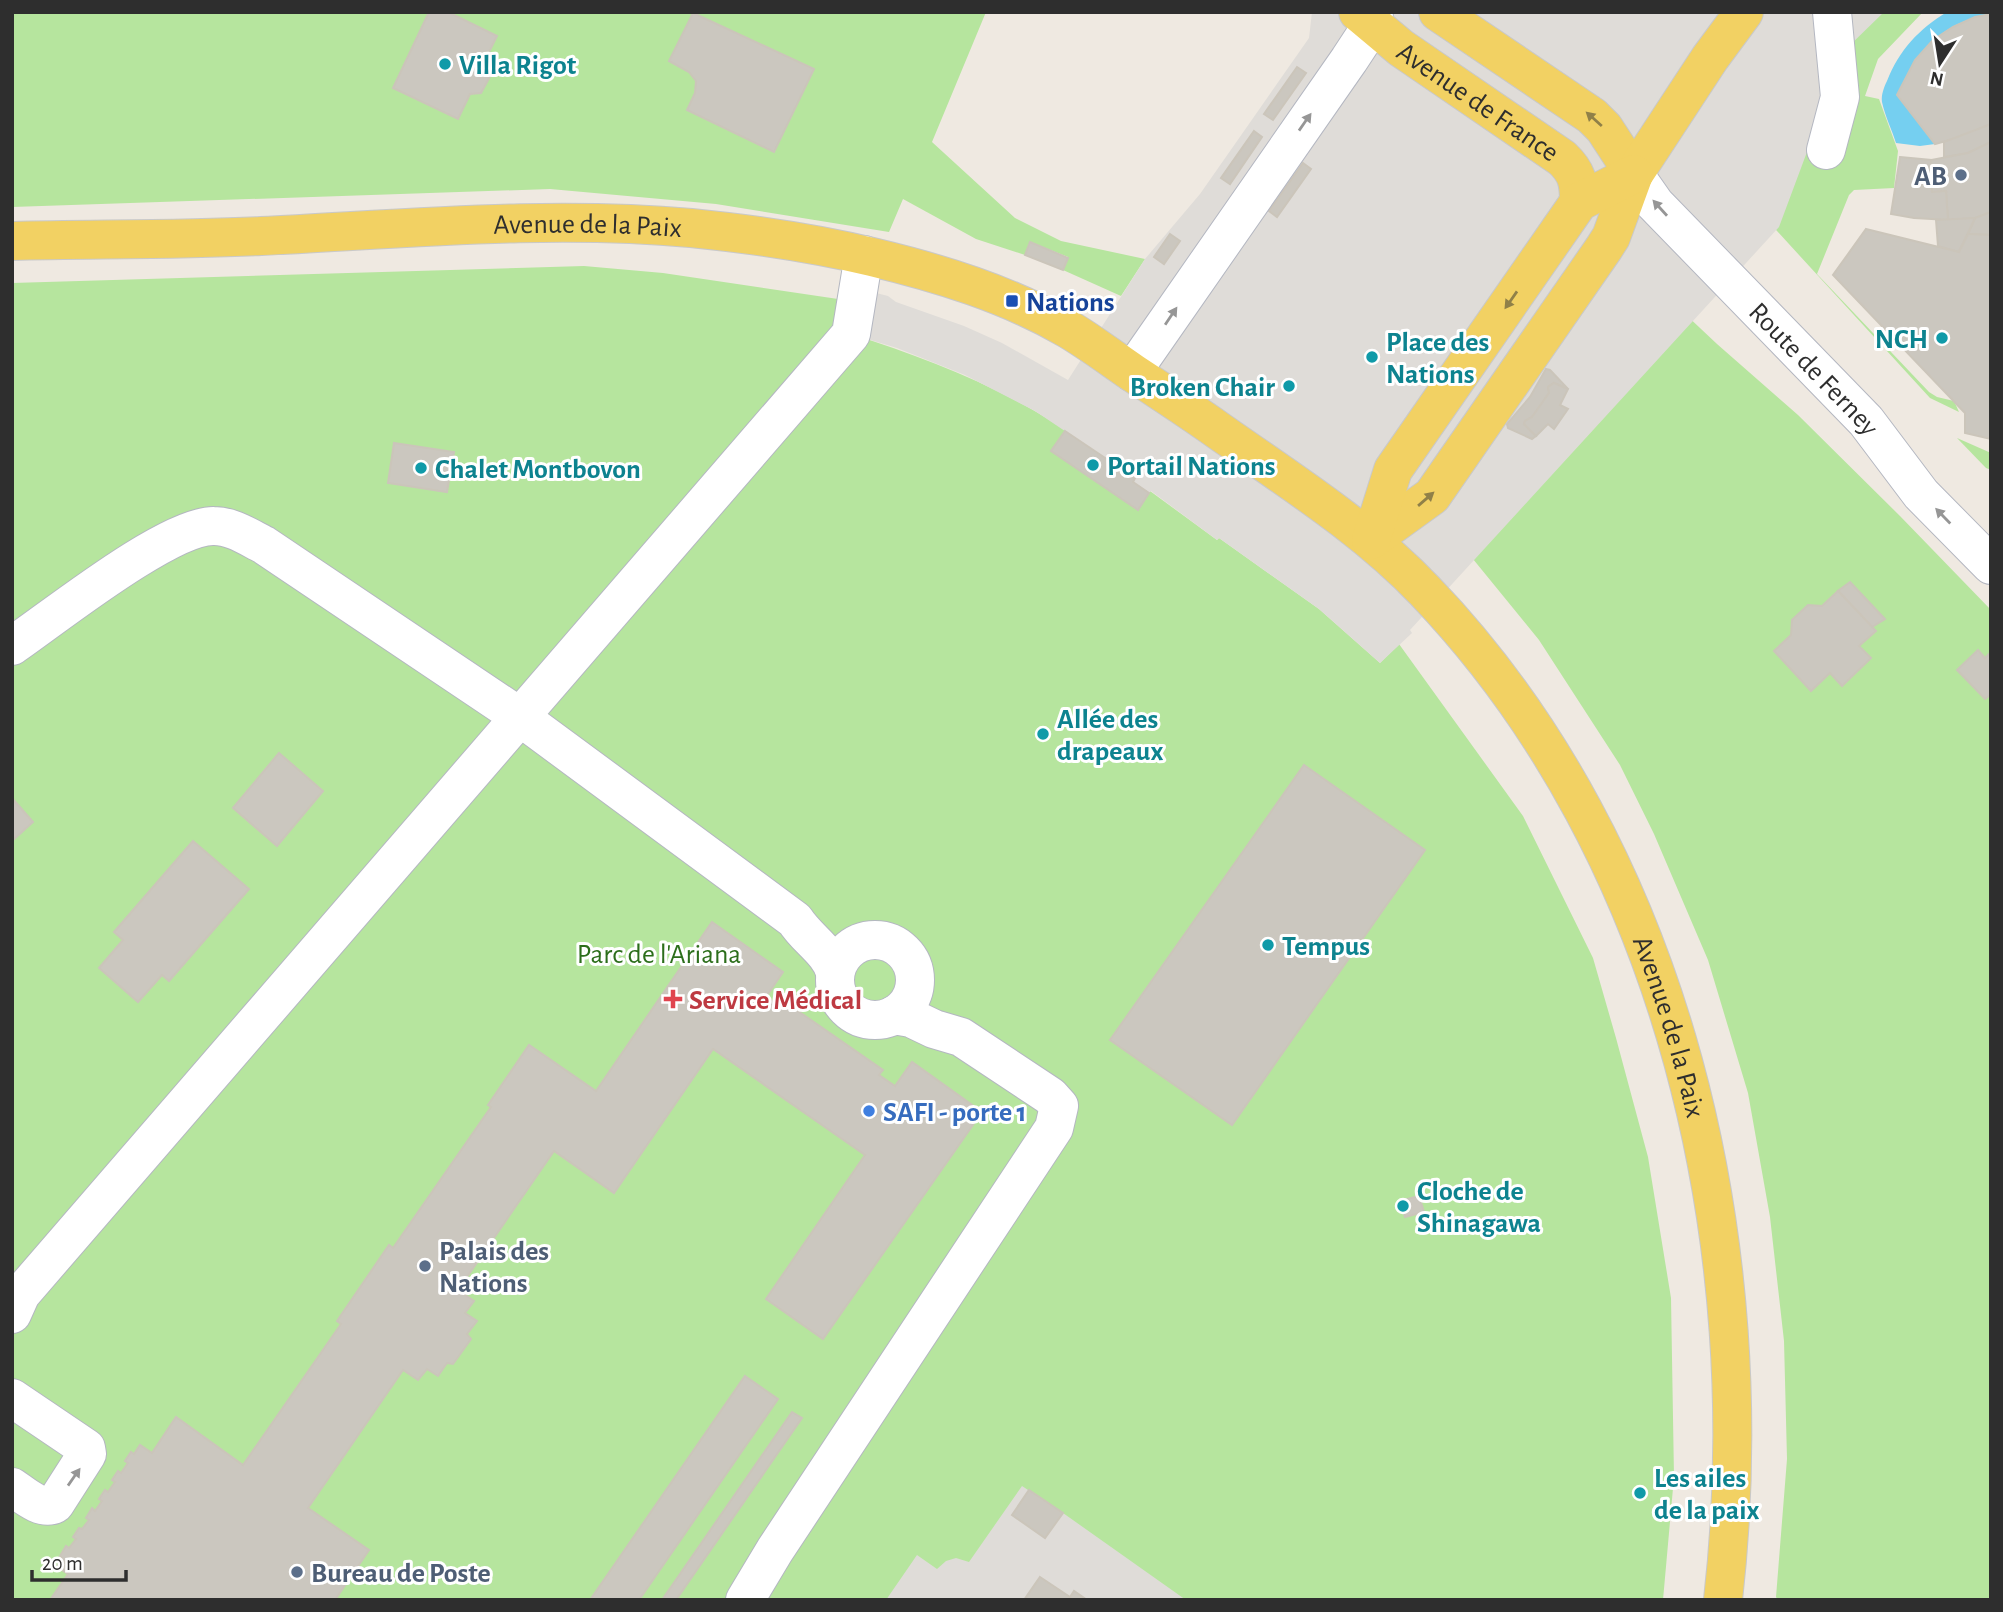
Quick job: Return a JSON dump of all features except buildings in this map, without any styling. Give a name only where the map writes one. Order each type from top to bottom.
[{"type":"main road","name":"Avenue de France","points":[[1438,12],[1592,116],[1604,128],[1634,174]]},
{"type":"main road","points":[[1371,540],[1432,496],[1611,237],[1634,174],[1696,78],[1744,12]]},
{"type":"main road","name":"Avenue de France","points":[[1368,17],[1401,48],[1562,158],[1578,179],[1579,202]]},
{"type":"main road","points":[[1371,540],[1393,470],[1579,202],[1634,174]]},
{"type":"main road","name":"Avenue de la Paix","points":[[12,241],[248,237],[514,224],[691,228],[864,255],[928,271],[1012,301],[1067,328],[1132,372]]},
{"type":"main road","points":[[1132,372],[1371,540]]},
{"type":"main road","name":"Avenue de la Paix","points":[[1371,540],[1422,588],[1478,650],[1531,722],[1601,845],[1659,979],[1683,1058],[1703,1140],[1724,1280],[1730,1350],[1733,1444],[1723,1600]]},
{"type":"street","points":[[1826,150],[1840,97],[1832,12]]},
{"type":"street","points":[[1132,372],[1368,17]]},
{"type":"street","name":"Route de Ferney","points":[[1634,174],[1655,204],[1866,421],[1921,494],[1991,565]]},
{"type":"street","points":[[15,1302],[851,334],[864,255]]},
{"type":"street","points":[[12,646],[158,545],[212,526],[229,528],[264,545],[520,717],[795,920],[811,924],[837,939],[847,958],[837,994],[850,1012],[860,1018],[872,1020],[894,1015],[911,1018],[934,1029],[961,1037],[1050,1096],[1059,1106],[1054,1128],[775,1550],[745,1600]]},
{"type":"street","points":[[847,958],[880,940],[901,950],[913,968],[915,980],[923,994],[961,1037]]},
{"type":"street","points":[[894,1015],[909,1000],[915,980]]},
{"type":"street","points":[[12,1398],[86,1448],[87,1454],[55,1504],[49,1507],[41,1506],[16,1498]]},
{"type":"green space","points":[[12,12],[986,12],[932,142],[1015,218],[1061,241],[1145,259],[1121,296],[1063,270],[1068,257],[1030,242],[1025,255],[976,239],[903,199],[889,232],[716,204],[550,189],[12,207]]},
{"type":"green space","points":[[1877,12],[1923,12],[1878,59],[1865,96],[1879,99],[1898,151],[1894,188],[1854,190],[1849,195],[1817,274],[1929,392],[1954,401],[1959,412],[1930,398],[1734,184]]},
{"type":"green space","name":"Parc de l'Ariana","points":[[584,266],[663,273],[838,299],[851,334],[967,377],[1046,418],[1135,478],[1133,482],[1150,491],[1217,540],[1219,538],[1319,609],[1380,663],[1399,644],[1523,816],[1593,958],[1616,1038],[1648,1157],[1671,1298],[1674,1477],[1663,1600],[12,1600],[12,283]]},
{"type":"green space","points":[[1649,280],[1798,415],[1991,610],[1991,1600],[1778,1600],[1776,1597],[1787,1459],[1784,1341],[1770,1217],[1748,1093],[1708,960],[1654,834],[1620,765],[1539,640],[1464,548]]},
{"type":"green space","points":[[1957,438],[1991,453],[1991,470],[1986,468]]},
{"type":"shaded area","name":"Place des Nations","points":[[1312,12],[1884,12],[1845,50],[1779,227],[1410,630],[1412,633],[1380,663],[1319,609],[1219,538],[1217,540],[1151,491],[1149,493],[1133,482],[1135,478],[1035,411],[965,375],[897,348],[851,334],[841,284],[888,296],[896,302],[964,326],[1002,343],[1068,380],[1145,259],[1200,194],[1309,38]]},
{"type":"shaded area","points":[[1022,1486],[1186,1600],[1087,1600],[1074,1591],[1070,1597],[1040,1577],[1024,1600],[886,1600],[917,1555],[937,1569],[946,1561],[956,1558],[969,1562]]},
{"type":"water","points":[[1947,12],[1991,14],[1944,32],[1923,52],[1897,95],[1935,144],[1920,146],[1896,143],[1882,102],[1885,86],[1911,41]]},
{"type":"place","name":"Villa Rigot","points":[[445,64]]},
{"type":"place","name":"AB","points":[[1961,175]]},
{"type":"place","name":"Nations","points":[[1012,301]]},
{"type":"place","name":"NCH","points":[[1942,338]]},
{"type":"place","name":"Place des Nations","points":[[1372,357]]},
{"type":"place","name":"Broken Chair","points":[[1289,386]]},
{"type":"place","name":"Portail Nations","points":[[1093,465]]},
{"type":"place","name":"Chalet Montbovon","points":[[421,468]]},
{"type":"place","name":"Allée des drapeaux","points":[[1043,734]]},
{"type":"place","name":"Tempus","points":[[1268,945]]},
{"type":"place","name":"Service Médical","points":[[673,999]]},
{"type":"place","name":"SAFI - porte 1","points":[[869,1111]]},
{"type":"place","name":"Cloche de Shinagawa","points":[[1403,1206]]},
{"type":"place","name":"Palais des Nations","points":[[425,1266]]},
{"type":"place","name":"Les ailes de la paix","points":[[1640,1493]]},
{"type":"place","name":"Bureau de Poste","points":[[297,1572]]}]
